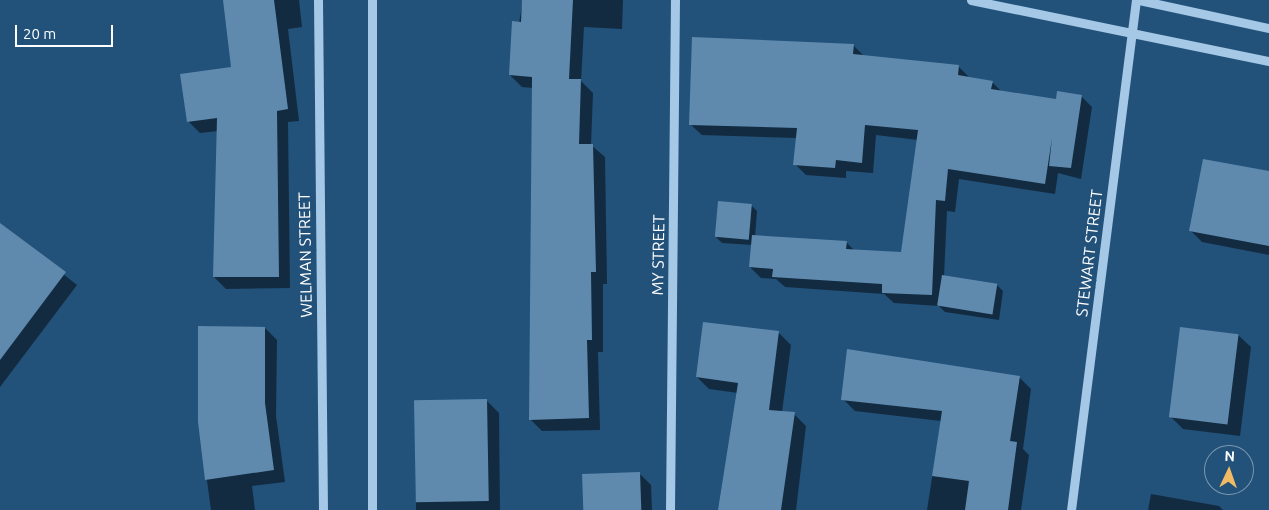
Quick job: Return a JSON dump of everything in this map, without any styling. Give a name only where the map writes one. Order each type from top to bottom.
[{"type":"street","name":"WELMAN STREET","points":[[318,0],[323,510]]},
{"type":"street","points":[[372,0],[372,510]]},
{"type":"street","name":"MY STREET","points":[[670,510],[675,0]]},
{"type":"street","points":[[971,0],[1269,61]]},
{"type":"street","points":[[1138,0],[1269,28]]},
{"type":"street","name":"STEWART STREET","points":[[1071,510],[1131,32],[1138,0]]},
{"type":"building","points":[[223,0],[274,0],[288,109],[277,111],[279,277],[213,277],[217,118],[187,122],[180,74],[231,67]]},
{"type":"building","points":[[522,0],[573,0],[569,79],[581,79],[579,144],[593,144],[596,272],[591,272],[592,340],[587,340],[589,418],[529,420],[532,77],[509,75],[512,21],[521,22]]},
{"type":"building","points":[[692,37],[854,44],[853,54],[959,65],[958,75],[993,81],[991,89],[1056,99],[1057,91],[1082,95],[1071,168],[1049,166],[1052,138],[1045,184],[948,169],[945,201],[936,200],[932,295],[882,293],[882,284],[772,277],[773,269],[749,267],[752,235],[847,241],[846,249],[901,252],[918,130],[865,125],[862,163],[836,160],[835,168],[793,165],[797,128],[689,125]]},
{"type":"building","points":[[1203,159],[1269,171],[1269,246],[1189,231]]},
{"type":"building","points":[[718,201],[752,204],[749,240],[715,237]]},
{"type":"building","points":[[0,223],[66,272],[0,360]]},
{"type":"building","points":[[942,275],[997,284],[992,314],[937,306]]},
{"type":"building","points":[[703,322],[779,331],[769,410],[795,412],[781,510],[718,510],[738,383],[696,377]]},
{"type":"building","points":[[198,326],[265,327],[265,403],[274,470],[205,480],[198,422]]},
{"type":"building","points":[[1180,327],[1239,334],[1227,425],[1169,417]]},
{"type":"building","points":[[847,349],[1020,376],[1010,441],[1017,442],[1008,510],[965,510],[969,481],[932,476],[942,411],[841,400]]},
{"type":"building","points":[[487,399],[489,501],[416,502],[414,400]]},
{"type":"building","points":[[640,472],[641,510],[583,510],[582,474]]}]
